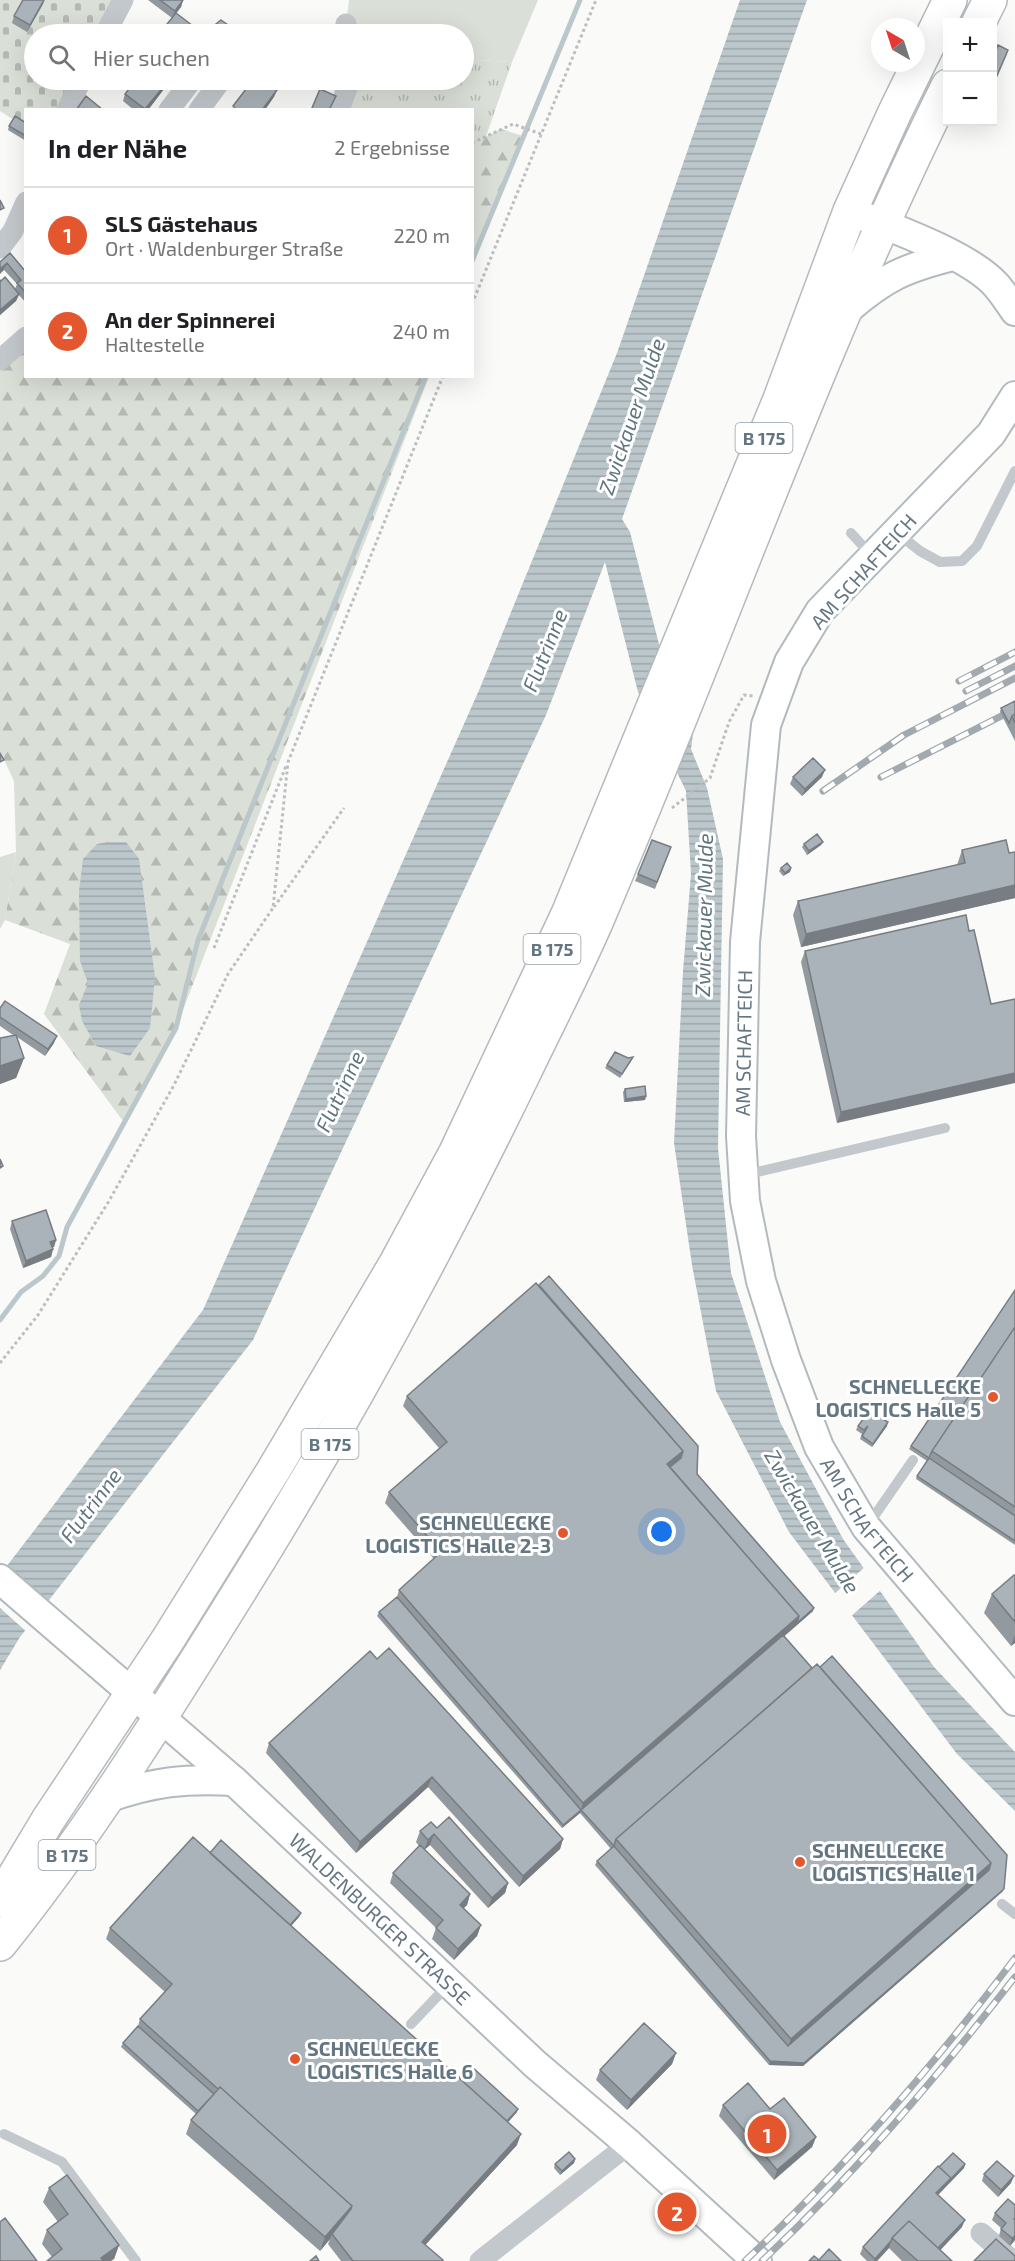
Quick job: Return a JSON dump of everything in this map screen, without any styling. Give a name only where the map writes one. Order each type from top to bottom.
[{"type":"main road","name":"B 175","points":[[0,1944],[40,1893],[162,1717],[303,1490],[372,1369],[480,1161],[596,923],[656,774],[682,674],[850,211],[950,0]]},
{"type":"main road","points":[[981,18],[990,0]]},
{"type":"main road","name":"B 175","points":[[0,1900],[48,1820],[273,1471],[424,1213],[513,1034],[568,914],[640,742],[682,674],[848,309],[883,224],[943,97]]},
{"type":"street","points":[[110,24],[123,0]]},
{"type":"street","points":[[68,108],[76,90]]},
{"type":"street","points":[[171,108],[184,90]]},
{"type":"street","points":[[200,108],[214,90]]},
{"type":"street","points":[[340,108],[346,90]]},
{"type":"street","points":[[0,248],[13,231],[24,206]]},
{"type":"street","points":[[850,211],[952,256],[995,283],[1015,311]]},
{"type":"street","points":[[848,309],[873,287],[894,274],[952,256]]},
{"type":"street","points":[[0,360],[24,339]]},
{"type":"street","name":"AM SCHAFTEICH","points":[[1015,396],[991,434],[820,611],[789,662],[766,724],[746,942],[741,1136],[745,1201],[761,1281],[786,1360],[819,1447],[866,1527],[1015,1701]]},
{"type":"street","name":"WALDENBURGER STRASSE","points":[[0,1579],[234,1781],[535,2064],[629,2144],[757,2261]]},
{"type":"street","points":[[107,1798],[145,1785],[168,1781],[186,1779],[234,1781]]},
{"type":"street","points":[[480,2261],[629,2144]]},
{"type":"street","points":[[981,2233],[1013,2261]]},
{"type":"lane","points":[[896,532],[920,551],[940,562],[962,561],[977,546],[1015,471]]},
{"type":"lane","points":[[851,533],[872,556]]},
{"type":"lane","points":[[743,1175],[945,1128]]},
{"type":"lane","points":[[866,1527],[913,1460]]},
{"type":"lane","points":[[1002,1904],[1015,1914]]},
{"type":"lane","points":[[411,2024],[449,1984]]},
{"type":"lane","points":[[4,2134],[62,2162],[136,2261]]},
{"type":"path","points":[[474,299],[596,0]]},
{"type":"path","points":[[474,142],[513,124],[541,134]]},
{"type":"path","points":[[214,948],[442,378]]},
{"type":"path","points":[[679,800],[710,778],[729,722],[744,695],[776,698]]},
{"type":"path","points":[[273,908],[288,762]]},
{"type":"path","points":[[0,1363],[38,1315],[109,1201],[174,1085],[228,974],[344,808]]},
{"type":"green space","points":[[0,0],[123,0],[110,24],[24,24],[24,90],[76,90],[67,108],[24,108],[24,126],[0,111]]},
{"type":"green space","points":[[349,0],[538,0],[512,62],[474,60],[474,24],[346,24]]},
{"type":"green space","points":[[474,60],[512,62],[485,139],[474,143],[474,108],[344,108],[350,90],[474,90]]},
{"type":"green space","points":[[501,129],[523,136],[474,262],[474,142]]},
{"type":"green space","points":[[24,338],[24,378],[429,378],[176,1028],[123,1121],[44,1014],[70,944],[5,920],[16,852],[14,781],[0,751],[0,360]]},
{"type":"green space","points":[[16,852],[5,920],[0,929],[0,857]]},
{"type":"water","points":[[740,0],[807,0],[622,519],[630,532],[660,648],[694,726],[691,749],[707,788],[723,859],[718,1148],[731,1273],[780,1422],[843,1539],[934,1667],[1015,1752],[1015,1811],[957,1754],[789,1532],[716,1391],[692,1265],[674,1143],[683,971],[691,874],[686,791],[638,692],[605,562],[546,715],[253,1340],[20,1637],[0,1670],[0,1575],[203,1310],[480,688],[617,353]]},
{"type":"water","points":[[126,842],[139,859],[155,977],[150,1028],[130,1056],[96,1046],[82,1021],[79,1005],[88,983],[80,961],[79,891],[83,859],[97,844]]},
{"type":"pier","points":[[5,1563],[51,1603],[28,1633],[0,1608],[0,1570]]},
{"type":"pier","points":[[866,1566],[882,1589],[850,1617],[833,1595]]},
{"type":"building","points":[[23,0],[44,0],[31,24],[14,16]]},
{"type":"building","points":[[160,0],[183,0],[175,11]]},
{"type":"building","points":[[176,13],[190,24],[167,24]]},
{"type":"building","points":[[998,45],[1008,50],[997,76],[997,72]]},
{"type":"building","points":[[128,90],[161,90],[146,108],[125,94]]},
{"type":"building","points":[[245,90],[277,90],[264,108],[235,108],[233,106]]},
{"type":"building","points":[[320,90],[336,96],[330,108],[312,108]]},
{"type":"building","points":[[86,96],[101,108],[77,108]]},
{"type":"building","points":[[15,116],[24,122],[24,135],[9,126]]},
{"type":"building","points":[[10,253],[24,270],[24,291],[17,283],[21,280],[7,263],[0,269],[0,262]]},
{"type":"building","points":[[5,277],[19,294],[0,310],[0,280]]},
{"type":"building","points":[[1015,701],[1015,714],[1009,723],[1001,708]]},
{"type":"building","points":[[813,758],[825,770],[805,789],[793,777]]},
{"type":"building","points":[[817,834],[823,842],[809,851],[804,844]]},
{"type":"building","points":[[652,840],[671,847],[657,882],[638,874]]},
{"type":"building","points":[[1006,840],[1009,853],[1015,852],[1015,885],[806,934],[798,901],[965,863],[962,850]]},
{"type":"building","points":[[787,863],[791,868],[785,873],[781,868]]},
{"type":"building","points":[[966,915],[969,931],[974,930],[991,1004],[1015,999],[1015,1073],[841,1112],[805,951]]},
{"type":"building","points":[[5,1001],[57,1036],[48,1049],[0,1017],[0,1008]]},
{"type":"building","points":[[16,1035],[24,1058],[0,1066],[0,1038]]},
{"type":"building","points":[[615,1052],[628,1058],[633,1057],[622,1074],[607,1065]]},
{"type":"building","points":[[645,1086],[646,1096],[626,1099],[625,1089]]},
{"type":"building","points":[[46,1210],[56,1240],[50,1242],[53,1249],[26,1261],[12,1221]]},
{"type":"building","points":[[549,1276],[698,1446],[697,1474],[814,1608],[797,1623],[799,1616],[670,1467],[681,1458],[683,1451],[539,1285]]},
{"type":"building","name":"SCHNELLECKE LOGISTICS Halle 2-3","points":[[536,1283],[683,1451],[667,1464],[799,1616],[583,1803],[399,1590],[441,1552],[389,1492],[447,1442],[407,1396]]},
{"type":"building","points":[[1015,1290],[1015,1327],[929,1458],[911,1446]]},
{"type":"building","name":"SCHNELLECKE LOGISTICS Halle 5","points":[[1015,1327],[1015,1507],[932,1451]]},
{"type":"building","points":[[869,1411],[888,1422],[873,1444],[862,1436],[868,1426],[864,1430],[858,1426]]},
{"type":"building","points":[[929,1458],[1015,1516],[1015,1541],[917,1476]]},
{"type":"building","points":[[1015,1576],[1015,1622],[992,1594]]},
{"type":"building","points":[[397,1597],[581,1810],[563,1825],[379,1612]]},
{"type":"building","points":[[783,1635],[812,1668],[616,1839],[614,1846],[581,1810]]},
{"type":"building","points":[[389,1648],[563,1839],[523,1876],[432,1777],[360,1842],[269,1743],[370,1651],[377,1659]]},
{"type":"building","points":[[832,1656],[1007,1855],[1004,1889],[804,2063],[770,2061],[597,1861],[614,1846],[788,2046],[989,1870],[991,1863],[820,1667]]},
{"type":"building","name":"SCHNELLECKE LOGISTICS Halle 1","points":[[817,1664],[991,1863],[791,2039],[616,1839]]},
{"type":"building","points":[[449,1817],[508,1883],[492,1898],[434,1834],[428,1840],[420,1831],[431,1822],[437,1828]]},
{"type":"building","name":"SCHNELLECKE LOGISTICS Halle 6","points":[[193,1837],[521,2134],[422,2242],[443,2260],[353,2261],[332,2234],[352,2206],[220,2087],[218,2089],[140,2019],[172,1984],[110,1928]]},
{"type":"building","points":[[221,1840],[301,1913],[290,1925],[210,1853]]},
{"type":"building","points":[[420,1845],[470,1894],[460,1905],[481,1925],[458,1949],[436,1928],[443,1920],[393,1873]]},
{"type":"building","points":[[644,2023],[676,2053],[631,2100],[600,2070]]},
{"type":"building","points":[[138,2026],[214,2094],[198,2111],[123,2043]]},
{"type":"building","points":[[471,2066],[518,2109],[507,2121],[459,2078]]},
{"type":"building","points":[[748,2083],[770,2109],[784,2098],[816,2137],[777,2170],[723,2105]]},
{"type":"building","points":[[220,2087],[352,2206],[325,2237],[191,2120]]},
{"type":"building","points":[[569,2152],[575,2159],[562,2171],[555,2164]]},
{"type":"building","points":[[953,2153],[965,2164],[949,2181],[951,2178],[939,2167]]},
{"type":"building","points":[[997,2161],[1014,2176],[1001,2190],[984,2174]]},
{"type":"building","points":[[938,2166],[951,2178],[936,2193],[965,2220],[938,2248],[909,2221],[875,2259],[863,2247]]},
{"type":"building","points":[[67,2175],[119,2245],[101,2258],[103,2261],[47,2261],[62,2249],[47,2230],[68,2214],[49,2188]]},
{"type":"building","points":[[1008,2199],[1015,2205],[1015,2236],[1012,2238],[1001,2229],[1006,2223],[995,2213]]},
{"type":"building","points":[[5,2218],[37,2261],[0,2261],[0,2222]]},
{"type":"building","points":[[909,2221],[952,2261],[918,2261],[892,2238]]},
{"type":"building","points":[[996,2239],[1015,2256],[1015,2261],[974,2261]]},
{"type":"building","points":[[829,2249],[841,2261],[809,2261],[814,2256],[819,2260]]},
{"type":"waterway","points":[[474,256],[580,0]]},
{"type":"waterway","points":[[0,1320],[21,1292],[43,1276],[59,1256],[67,1227],[176,1028],[198,940],[425,378]]},
{"type":"railway","points":[[959,681],[1015,652]]},
{"type":"railway","points":[[966,691],[1015,666]]},
{"type":"railway","points":[[823,791],[904,735],[1015,678]]},
{"type":"railway","points":[[881,777],[1015,709]]},
{"type":"railway","points":[[745,2261],[782,2226],[886,2116],[1015,1958]]},
{"type":"railway","points":[[762,2261],[830,2194],[894,2124],[1015,1977]]},
{"type":"place","name":"SCHNELLECKE LOGISTICS Halle 5","points":[[993,1397]]},
{"type":"place","name":"SCHNELLECKE LOGISTICS Halle 2-3","points":[[563,1533]]},
{"type":"place","name":"SCHNELLECKE LOGISTICS Halle 1","points":[[800,1862]]},
{"type":"place","name":"SCHNELLECKE LOGISTICS Halle 6","points":[[295,2059]]},
{"type":"place","name":"SLS Gästehaus","points":[[767,2134]]},
{"type":"place","name":"An der Spinnerei","points":[[677,2212]]},
{"type":"water label","name":"Zwickauer Mulde","points":[[631,416]]},
{"type":"water label","name":"Flutrinne","points":[[544,650]]},
{"type":"water label","name":"Zwickauer Mulde","points":[[703,915]]},
{"type":"water label","name":"Flutrinne","points":[[339,1091]]},
{"type":"water label","name":"Flutrinne","points":[[90,1505]]},
{"type":"water label","name":"Zwickauer Mulde","points":[[813,1521]]}]
